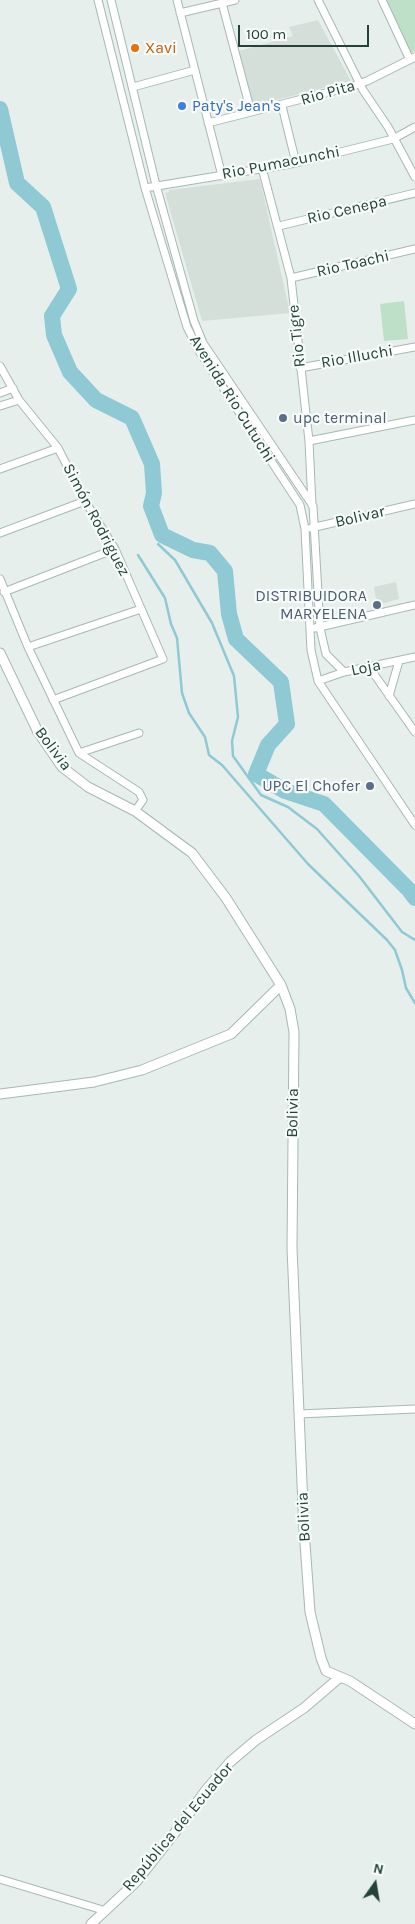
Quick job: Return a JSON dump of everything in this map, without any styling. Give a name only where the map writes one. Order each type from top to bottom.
[{"type":"street","name":"Avenida Rio Cutuchi","points":[[98,0],[145,188],[187,328],[199,351],[300,505],[306,529],[311,650],[318,680]]},
{"type":"street","name":"Avenida Rio Cutuchi","points":[[111,0],[156,185],[194,321],[203,342],[312,506],[315,528],[320,628],[326,654],[344,672]]},
{"type":"street","points":[[177,0],[222,176]]},
{"type":"street","points":[[180,13],[235,0]]},
{"type":"street","points":[[318,0],[360,84],[415,177]]},
{"type":"street","points":[[382,0],[413,58]]},
{"type":"street","points":[[222,3],[251,112]]},
{"type":"street","name":"Rio Pita","points":[[208,123],[282,106],[360,84],[413,58]]},
{"type":"street","points":[[133,87],[194,70]]},
{"type":"street","points":[[282,106],[296,163]]},
{"type":"street","name":"Rio Pumacunchi","points":[[145,188],[296,163],[393,139],[415,127]]},
{"type":"street","name":"Rio Tigre","points":[[262,168],[279,226],[291,278],[309,442],[312,506]]},
{"type":"street","name":"Rio Cenepa","points":[[279,226],[415,193]]},
{"type":"street","name":"Rio Toachi","points":[[291,278],[415,249]]},
{"type":"street","name":"Rio Illuchi","points":[[300,368],[415,347]]},
{"type":"street","name":"Simón Rodriguez","points":[[0,366],[19,400],[58,448],[85,501],[115,549],[163,660],[53,700]]},
{"type":"street","points":[[0,392],[13,388]]},
{"type":"street","points":[[0,406],[19,400]]},
{"type":"street","points":[[309,442],[415,420]]},
{"type":"street","points":[[0,469],[58,448]]},
{"type":"street","points":[[0,533],[85,501]]},
{"type":"street","name":"Bolivar","points":[[306,529],[415,504]]},
{"type":"street","points":[[4,592],[115,549]]},
{"type":"street","points":[[0,579],[28,647],[79,753],[139,792],[142,800],[135,812]]},
{"type":"street","points":[[310,629],[415,605]]},
{"type":"street","points":[[28,647],[141,609]]},
{"type":"street","name":"Bolivia","points":[[0,653],[38,732],[62,767],[88,787],[135,812],[192,853],[226,898],[281,984],[290,1009],[294,1032],[292,1248],[310,1612],[323,1665],[326,1671],[339,1678]]},
{"type":"street","name":"Loja","points":[[318,680],[344,672],[415,657]]},
{"type":"street","points":[[389,696],[399,661]]},
{"type":"street","points":[[369,667],[415,732]]},
{"type":"street","points":[[318,680],[415,825]]},
{"type":"street","points":[[79,753],[139,733]]},
{"type":"street","points":[[406,813],[415,810]]},
{"type":"street","points":[[0,1094],[94,1082],[142,1070],[231,1034],[281,984]]},
{"type":"street","points":[[299,1414],[415,1409]]},
{"type":"street","points":[[339,1678],[350,1681],[415,1724]]},
{"type":"street","name":"República del Ecuador","points":[[91,1924],[136,1882],[206,1790],[230,1762],[256,1740],[304,1708],[339,1678]]},
{"type":"street","points":[[0,1880],[106,1911]]},
{"type":"shaded area","points":[[318,20],[351,81],[252,106],[239,51],[293,36],[289,27]]},
{"type":"shaded area","points":[[260,179],[290,313],[202,321],[165,193],[169,192],[169,190]]},
{"type":"shaded area","name":"DISTRIBUIDORA MARYELENA","points":[[396,582],[399,599],[377,605],[374,587]]},
{"type":"green space","points":[[385,0],[415,0],[415,51],[410,53]]},
{"type":"green space","points":[[404,301],[408,339],[384,341],[380,304]]},
{"type":"waterway","name":"Rio Pumacunchi","points":[[0,109],[17,183],[43,207],[69,289],[52,316],[54,335],[70,372],[96,400],[132,418],[152,464],[154,493],[151,506],[162,535],[193,550],[210,553],[225,571],[229,614],[236,639],[281,682],[287,724],[268,745],[256,774],[285,791],[324,804],[415,898]]},
{"type":"waterway","points":[[158,544],[175,560],[212,623],[234,676],[238,717],[232,741],[233,756],[261,795],[288,807],[317,829],[359,876],[402,932],[415,940]]},
{"type":"waterway","points":[[138,555],[165,598],[171,624],[177,638],[182,693],[189,713],[205,737],[209,755],[222,765],[308,864],[387,940],[395,950],[406,988],[415,1003]]},
{"type":"place","name":"Xavi","points":[[135,48]]},
{"type":"place","name":"Paty's Jean's","points":[[182,106]]},
{"type":"place","name":"upc terminal","points":[[283,418]]},
{"type":"place","name":"DISTRIBUIDORA MARYELENA","points":[[377,605]]},
{"type":"place","name":"UPC El Chofer","points":[[370,786]]}]
